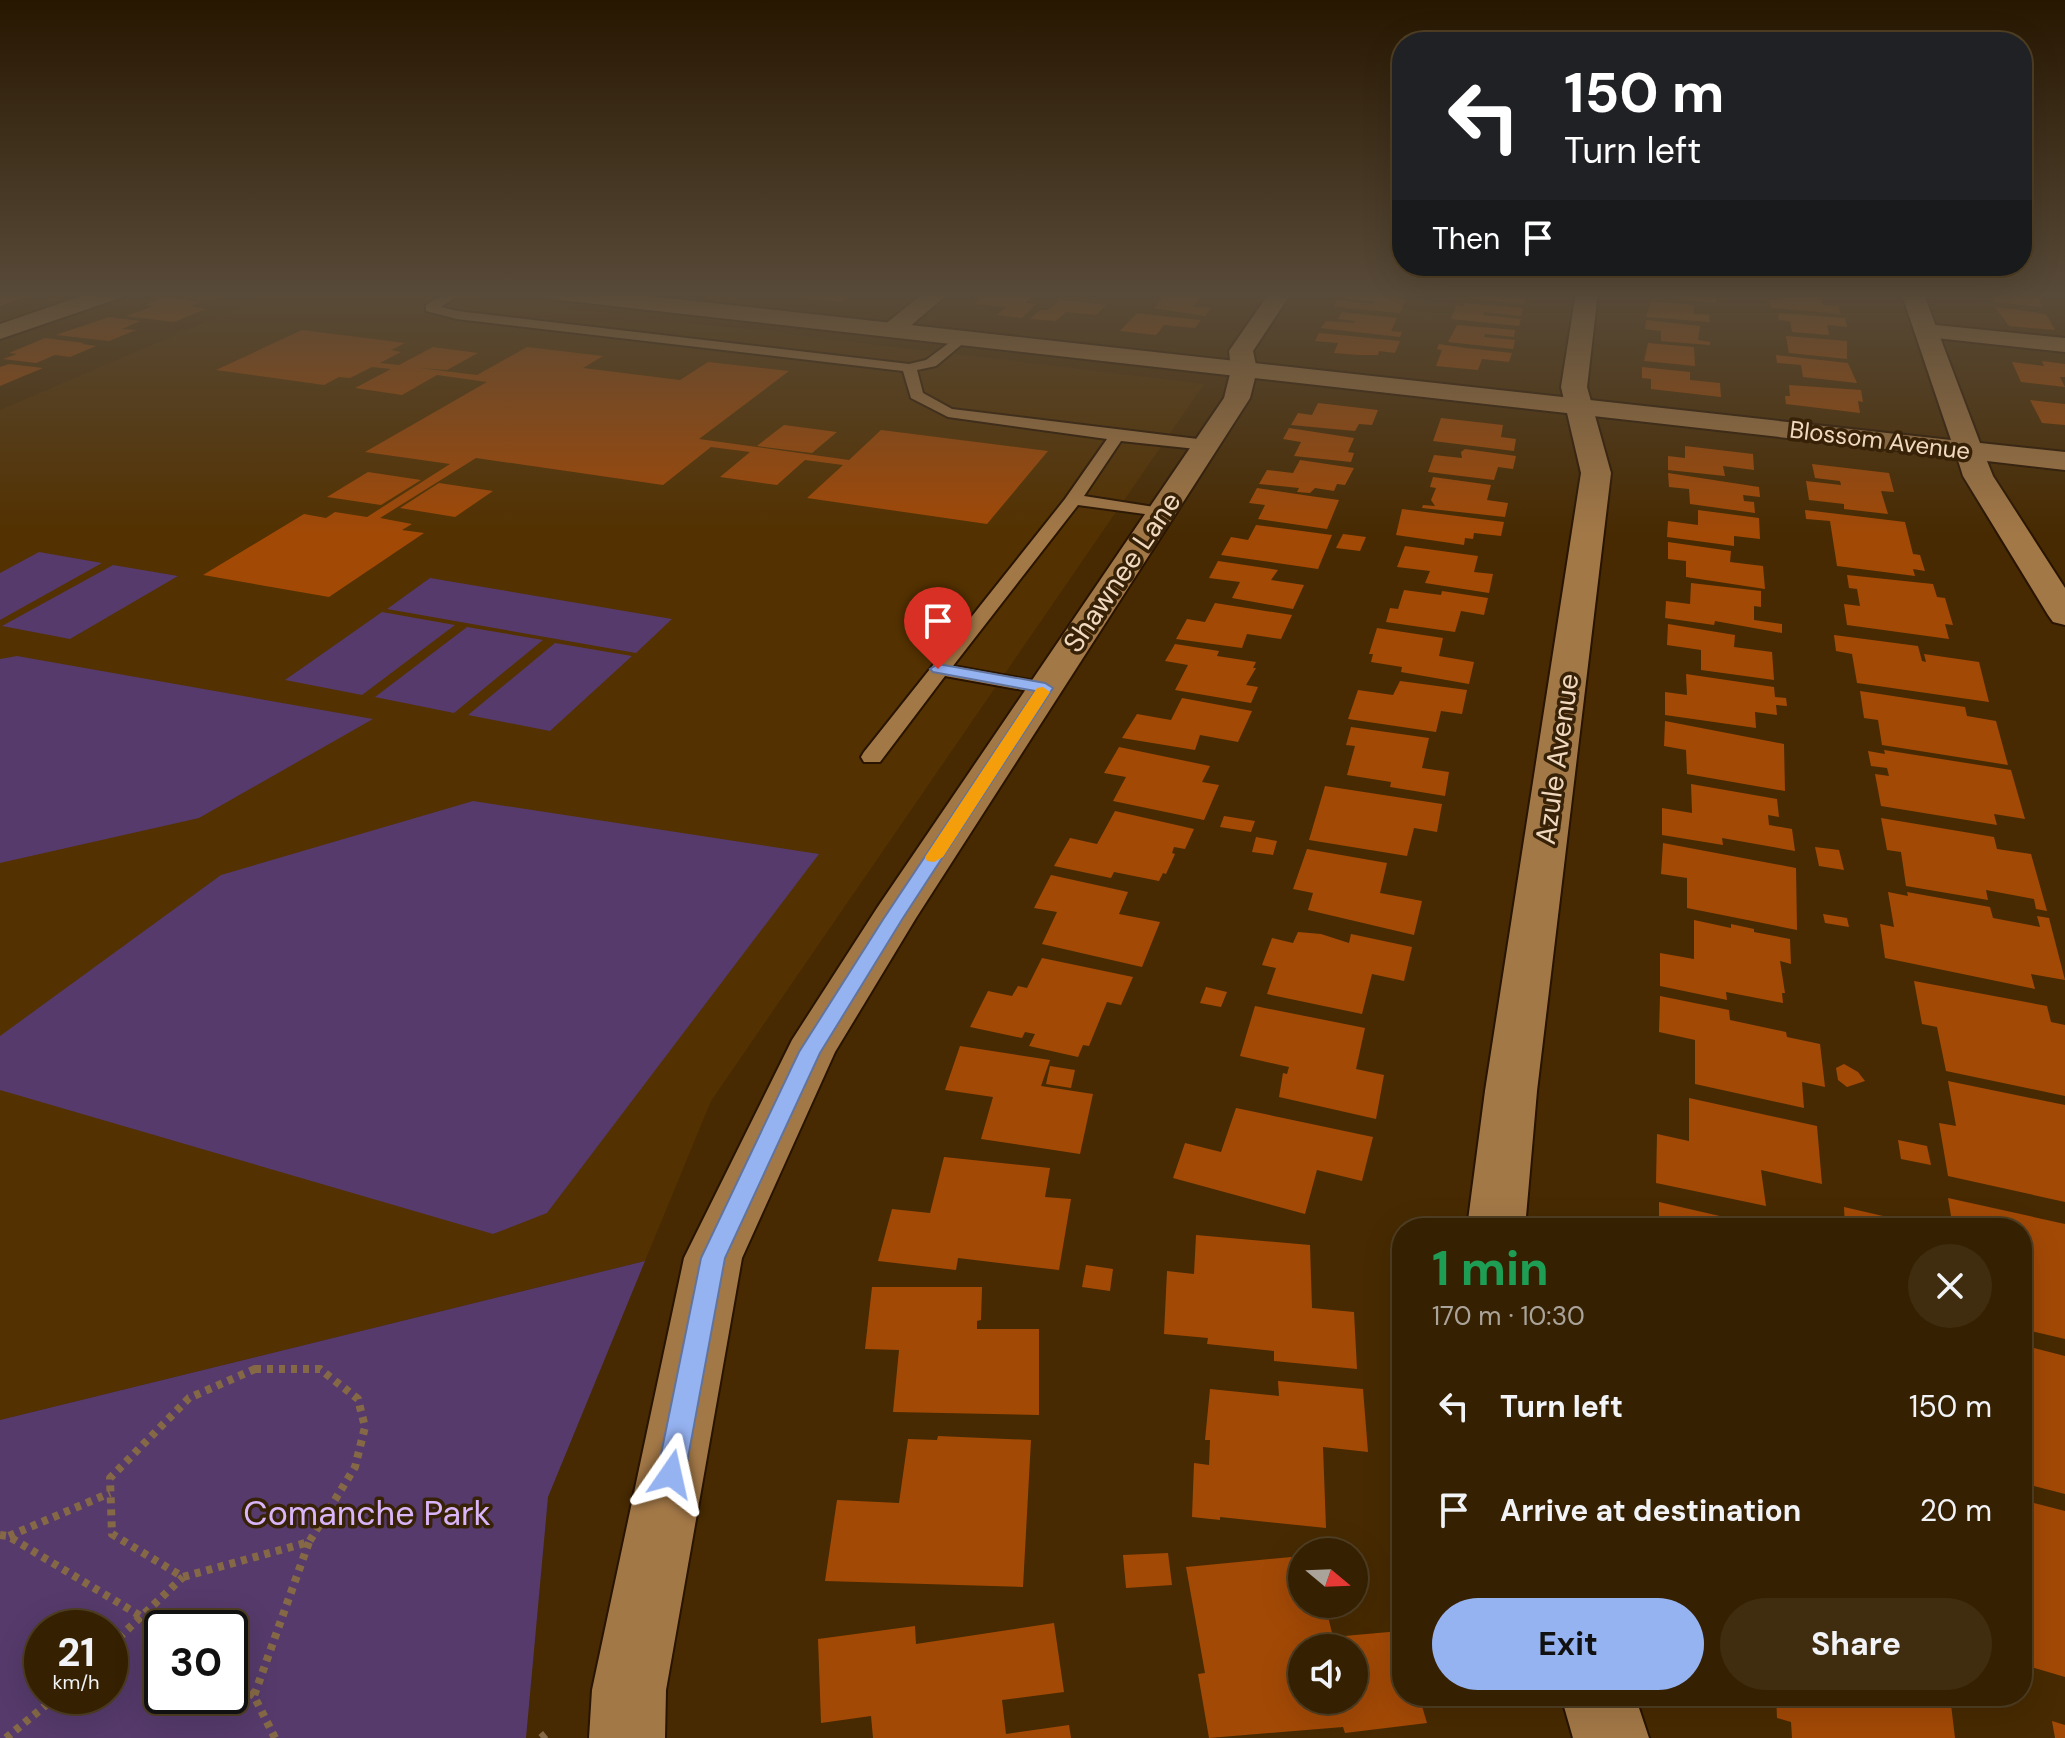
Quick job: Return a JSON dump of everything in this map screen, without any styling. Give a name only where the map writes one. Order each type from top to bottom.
[{"type":"street","name":"Shawnee Lane","points":[[627,1738],[629,1690],[713,1258],[810,1052],[893,918],[1237,398],[1243,373]]},
{"type":"street","name":"Blossom Avenue","points":[[1272,373],[2065,461]]},
{"type":"street","name":"Azule Avenue","points":[[1497,1218],[1513,1076],[1596,473],[1574,387],[1576,373]]},
{"type":"street","points":[[1941,373],[1969,450],[1993,504],[2065,615]]},
{"type":"street","points":[[1601,1706],[1611,1738]]},
{"type":"lane","points":[[910,373],[916,395],[948,413],[1206,445]]},
{"type":"lane","points":[[872,757],[1073,499],[1098,459],[1117,436]]},
{"type":"lane","points":[[1073,499],[1161,513]]},
{"type":"lane","points":[[938,669],[1045,688]]},
{"type":"path","points":[[183,1577],[112,1534],[110,1478],[189,1398],[255,1369],[320,1369],[358,1399],[365,1427],[355,1467],[309,1542],[254,1696]]},
{"type":"path","points":[[4,1536],[111,1493]]},
{"type":"path","points":[[4,1536],[143,1616]]},
{"type":"path","points":[[128,1630],[183,1577],[309,1542]]},
{"type":"path","points":[[248,1692],[254,1696],[275,1738]]},
{"type":"path","points":[[6,1738],[35,1714]]},
{"type":"shaded area","points":[[86,373],[1113,373],[1204,384],[711,1101],[645,1261],[0,1420],[0,410]]},
{"type":"green space","points":[[39,552],[102,563],[0,620],[0,573]]},
{"type":"green space","points":[[113,565],[178,576],[70,639],[2,626]]},
{"type":"green space","points":[[430,578],[672,619],[636,653],[387,609]]},
{"type":"green space","points":[[382,612],[455,625],[362,695],[285,680]]},
{"type":"green space","points":[[467,627],[543,640],[454,713],[375,697]]},
{"type":"green space","points":[[555,643],[632,656],[550,731],[468,715]]},
{"type":"green space","points":[[17,656],[373,719],[199,818],[0,863],[0,659]]},
{"type":"green space","points":[[473,801],[819,854],[547,1213],[493,1234],[0,1090],[0,1036],[221,875]]},
{"type":"green space","name":"Comanche Park","points":[[645,1261],[548,1497],[526,1738],[0,1738],[0,1420]]},
{"type":"building","points":[[0,373],[31,373],[0,386]]},
{"type":"building","points":[[238,373],[360,373],[350,378],[339,377],[324,385]]},
{"type":"building","points":[[383,373],[624,373],[680,380],[691,373],[786,373],[699,439],[849,460],[881,430],[1048,451],[987,524],[807,498],[843,465],[805,460],[777,485],[720,477],[750,452],[711,447],[663,485],[476,458],[380,518],[412,524],[402,530],[424,533],[329,597],[203,575],[304,514],[326,518],[335,512],[367,517],[450,464],[365,452],[487,382],[437,375],[402,395],[355,388]]},
{"type":"building","points":[[1642,373],[1690,373],[1690,380],[1720,383],[1721,397],[1651,389],[1651,379],[1642,378]]},
{"type":"building","points":[[1802,373],[1853,373],[1857,383],[1803,377]]},
{"type":"building","points":[[2017,373],[2065,373],[2065,377],[2060,377],[2065,387],[2021,382]]},
{"type":"building","points":[[1789,385],[1861,390],[1863,402],[1858,401],[1860,413],[1786,404],[1785,396],[1790,396]]},
{"type":"building","points":[[2030,400],[2065,404],[2065,425],[2042,423]]},
{"type":"building","points":[[1318,403],[1378,410],[1372,425],[1359,424],[1355,431],[1291,425],[1298,413],[1312,415]]},
{"type":"building","points":[[1441,418],[1503,425],[1501,437],[1516,439],[1514,451],[1433,441]]},
{"type":"building","points":[[784,425],[837,432],[812,453],[757,446]]},
{"type":"building","points":[[1289,428],[1354,438],[1348,452],[1354,453],[1351,462],[1294,456],[1301,442],[1283,439]]},
{"type":"building","points":[[1685,446],[1753,454],[1754,470],[1723,466],[1725,476],[1668,470],[1668,456],[1685,458]]},
{"type":"building","points":[[1465,449],[1516,456],[1513,469],[1498,467],[1494,480],[1428,472],[1434,455],[1462,458],[1461,452]]},
{"type":"building","points":[[1300,460],[1354,468],[1345,485],[1337,484],[1334,491],[1315,488],[1310,493],[1297,492],[1299,488],[1259,484],[1267,470],[1293,473]]},
{"type":"building","points":[[1812,464],[1889,473],[1894,492],[1881,491],[1888,514],[1844,509],[1844,504],[1809,500],[1806,481],[1841,485],[1840,481],[1815,478]]},
{"type":"building","points":[[368,472],[421,480],[381,505],[327,497]]},
{"type":"building","points":[[1668,473],[1759,487],[1760,497],[1743,495],[1744,501],[1754,502],[1755,513],[1690,504],[1689,489],[1669,487]]},
{"type":"building","points":[[1433,477],[1491,485],[1487,500],[1508,503],[1505,517],[1422,508],[1423,505],[1435,506],[1431,500],[1436,488],[1430,487]]},
{"type":"building","points":[[439,483],[493,491],[455,517],[400,508]]},
{"type":"building","points":[[1257,488],[1339,500],[1327,529],[1258,519],[1265,505],[1249,503]]},
{"type":"building","points":[[1402,509],[1504,522],[1501,536],[1474,533],[1473,539],[1465,538],[1464,545],[1396,535]]},
{"type":"building","points":[[1698,510],[1759,518],[1760,539],[1734,536],[1734,546],[1667,537],[1668,521],[1698,525]]},
{"type":"building","points":[[1805,510],[1905,522],[1913,554],[1920,555],[1925,571],[1913,569],[1915,576],[1837,566],[1830,521],[1806,519]]},
{"type":"building","points":[[1256,525],[1332,535],[1318,569],[1221,555],[1231,537],[1248,540]]},
{"type":"building","points":[[1343,534],[1366,537],[1360,551],[1336,548]]},
{"type":"building","points":[[1668,542],[1731,551],[1730,562],[1763,566],[1765,589],[1686,577],[1686,561],[1668,559]]},
{"type":"building","points":[[1405,546],[1478,556],[1474,572],[1493,574],[1489,593],[1425,583],[1430,571],[1397,567]]},
{"type":"building","points":[[1218,561],[1278,570],[1271,580],[1304,585],[1293,609],[1232,598],[1240,582],[1209,578]]},
{"type":"building","points":[[1847,575],[1933,584],[1937,597],[1945,598],[1953,625],[1945,624],[1949,639],[1847,625],[1844,604],[1860,606],[1857,589],[1849,588]]},
{"type":"building","points":[[1691,583],[1761,591],[1761,607],[1754,606],[1754,620],[1782,624],[1782,633],[1715,621],[1714,625],[1665,618],[1666,601],[1690,604]]},
{"type":"building","points":[[1404,590],[1441,595],[1442,591],[1488,598],[1484,615],[1461,611],[1455,632],[1386,622],[1390,608],[1398,609]]},
{"type":"building","points":[[1215,603],[1292,615],[1281,639],[1247,634],[1242,648],[1176,639],[1187,619],[1205,622]]},
{"type":"building","points":[[1668,624],[1735,635],[1734,647],[1772,652],[1774,680],[1701,670],[1701,650],[1667,645]]},
{"type":"building","points":[[1377,628],[1443,638],[1439,656],[1474,662],[1469,684],[1401,672],[1402,667],[1371,662],[1373,654],[1369,654]]},
{"type":"building","points":[[1834,635],[1918,646],[1922,661],[1926,662],[1924,654],[1979,662],[1989,702],[1857,683],[1852,654],[1836,651]]},
{"type":"building","points":[[1175,644],[1219,651],[1217,656],[1256,662],[1246,685],[1258,687],[1251,703],[1175,690],[1188,665],[1165,661]]},
{"type":"building","points":[[1686,674],[1774,687],[1775,697],[1786,698],[1787,706],[1776,705],[1777,715],[1755,712],[1756,728],[1665,715],[1665,692],[1687,695]]},
{"type":"building","points":[[1400,681],[1467,690],[1462,714],[1441,711],[1436,732],[1348,719],[1358,690],[1393,695]]},
{"type":"building","points":[[1860,691],[1965,707],[1967,716],[1996,721],[2008,765],[1882,745],[1878,720],[1864,718]]},
{"type":"building","points":[[1182,698],[1252,711],[1238,742],[1200,735],[1195,750],[1122,738],[1137,714],[1171,720]]},
{"type":"building","points":[[1665,721],[1784,744],[1785,791],[1687,774],[1686,750],[1664,746]]},
{"type":"building","points":[[1351,727],[1429,738],[1422,768],[1449,772],[1445,796],[1390,787],[1391,782],[1347,775],[1355,746],[1346,745]]},
{"type":"building","points":[[1119,747],[1210,766],[1202,782],[1219,785],[1204,820],[1113,801],[1126,777],[1104,773]]},
{"type":"building","points":[[1884,750],[2011,770],[2025,819],[1994,814],[1997,825],[1881,806],[1875,774],[1889,776],[1887,768],[1871,766],[1868,751],[1885,754]]},
{"type":"building","points":[[1691,784],[1777,799],[1779,817],[1768,815],[1769,825],[1792,829],[1795,851],[1722,838],[1723,845],[1662,835],[1662,808],[1692,813]]},
{"type":"building","points":[[1325,786],[1442,804],[1437,832],[1414,828],[1407,856],[1309,840]]},
{"type":"building","points":[[1115,811],[1194,829],[1185,849],[1174,847],[1172,853],[1175,854],[1166,874],[1163,873],[1159,881],[1114,872],[1111,878],[1054,866],[1070,838],[1097,844]]},
{"type":"building","points":[[1224,816],[1255,821],[1251,832],[1220,827]]},
{"type":"building","points":[[1881,818],[1994,837],[1997,849],[2031,854],[2047,911],[2036,909],[2034,899],[1986,890],[1988,900],[1906,886],[1901,852],[1887,850]]},
{"type":"building","points":[[1256,837],[1277,841],[1273,855],[1252,852]]},
{"type":"building","points":[[1663,843],[1796,868],[1797,930],[1687,908],[1687,878],[1661,874]]},
{"type":"building","points":[[1815,847],[1839,850],[1844,870],[1819,866]]},
{"type":"building","points":[[1307,849],[1387,863],[1380,893],[1422,901],[1414,935],[1308,910],[1313,893],[1293,889]]},
{"type":"building","points":[[1051,875],[1128,892],[1119,914],[1160,922],[1142,967],[1042,944],[1057,912],[1034,908]]},
{"type":"building","points":[[1888,892],[1908,896],[1907,892],[1990,907],[1993,918],[2040,927],[2037,916],[2049,918],[2065,980],[2031,974],[2035,989],[1885,958],[1880,924],[1894,927]]},
{"type":"building","points":[[1823,914],[1847,918],[1849,927],[1825,923]]},
{"type":"building","points":[[1694,920],[1731,928],[1731,924],[1790,939],[1791,964],[1780,961],[1785,993],[1782,993],[1783,1003],[1726,992],[1727,1000],[1660,986],[1660,953],[1694,959]]},
{"type":"building","points":[[1298,932],[1321,934],[1349,943],[1351,934],[1412,947],[1404,981],[1372,974],[1362,1014],[1267,994],[1276,968],[1262,965],[1272,938],[1293,943]]},
{"type":"building","points":[[1042,958],[1133,977],[1121,1005],[1107,1002],[1089,1046],[1083,1045],[1078,1057],[1029,1046],[1035,1034],[1025,1032],[1022,1038],[970,1027],[988,991],[1012,996],[1018,986],[1027,988]]},
{"type":"building","points":[[1914,981],[2047,1006],[2051,1022],[2065,1025],[2065,1096],[1946,1071],[1937,1027],[1922,1024]]},
{"type":"building","points":[[1206,987],[1227,992],[1221,1007],[1200,1003]]},
{"type":"building","points":[[1660,996],[1729,1010],[1730,1020],[1786,1032],[1787,1037],[1820,1044],[1825,1087],[1802,1082],[1804,1108],[1695,1084],[1695,1040],[1659,1032]]},
{"type":"building","points":[[1255,1006],[1365,1028],[1356,1069],[1384,1075],[1376,1119],[1279,1097],[1283,1073],[1287,1074],[1289,1067],[1240,1056]]},
{"type":"building","points":[[960,1046],[1050,1060],[1041,1086],[1093,1094],[1080,1154],[981,1139],[993,1097],[945,1090]]},
{"type":"building","points":[[1844,1064],[1858,1072],[1865,1081],[1847,1087],[1838,1080],[1836,1068]]},
{"type":"building","points":[[1050,1066],[1075,1070],[1071,1088],[1046,1084]]},
{"type":"building","points":[[1948,1081],[2065,1105],[2065,1202],[1948,1176],[1939,1123],[1956,1126]]},
{"type":"building","points":[[1689,1098],[1817,1126],[1822,1184],[1761,1170],[1766,1206],[1656,1183],[1657,1134],[1689,1141]]},
{"type":"building","points":[[1236,1108],[1373,1137],[1362,1181],[1317,1170],[1305,1214],[1173,1178],[1185,1143],[1221,1152]]},
{"type":"building","points":[[1898,1140],[1927,1146],[1931,1165],[1901,1159]]},
{"type":"building","points":[[944,1157],[1050,1168],[1045,1197],[1071,1199],[1059,1270],[958,1258],[956,1270],[878,1261],[892,1209],[930,1213]]},
{"type":"building","points":[[1948,1198],[2065,1224],[2065,1339],[2032,1331],[2032,1218],[1951,1218]]},
{"type":"building","points":[[1659,1202],[1724,1217],[1724,1218],[1659,1218]]},
{"type":"building","points":[[1844,1207],[1883,1218],[1845,1218]]},
{"type":"building","points":[[1196,1235],[1310,1245],[1312,1308],[1354,1312],[1357,1369],[1274,1361],[1274,1351],[1207,1344],[1208,1338],[1164,1334],[1167,1271],[1194,1274]]},
{"type":"building","points":[[1086,1265],[1113,1269],[1110,1291],[1082,1287]]},
{"type":"building","points":[[872,1287],[982,1287],[981,1320],[977,1321],[977,1329],[1039,1329],[1039,1415],[893,1412],[899,1350],[865,1349]]},
{"type":"building","points":[[2032,1348],[2065,1356],[2065,1494],[2032,1486]]},
{"type":"building","points":[[1278,1381],[1363,1389],[1368,1452],[1323,1447],[1326,1528],[1192,1517],[1194,1463],[1209,1465],[1210,1440],[1205,1440],[1210,1389],[1279,1396]]},
{"type":"building","points":[[938,1436],[1031,1440],[1023,1587],[825,1581],[837,1500],[899,1503],[908,1439],[937,1440]]},
{"type":"building","points":[[2032,1503],[2065,1511],[2065,1677],[2032,1667]]},
{"type":"building","points":[[1168,1553],[1172,1585],[1126,1588],[1123,1555]]},
{"type":"building","points":[[1288,1557],[1288,1618],[1328,1618],[1332,1634],[1288,1634],[1288,1714],[1368,1714],[1366,1634],[1392,1632],[1392,1706],[1422,1706],[1427,1723],[1345,1733],[1343,1727],[1209,1738],[1198,1674],[1205,1673],[1186,1567]]},
{"type":"building","points":[[1054,1623],[1064,1692],[1002,1700],[1006,1734],[1069,1725],[1071,1738],[873,1738],[871,1716],[821,1723],[818,1639],[915,1626],[916,1644]]},
{"type":"building","points":[[1776,1706],[1951,1706],[1955,1738],[1792,1738],[1791,1722],[1777,1718]]},
{"type":"building","points":[[2052,1721],[2065,1725],[2065,1738],[2055,1738]]},
{"type":"slow traffic","points":[[934,857],[1043,692]]},
{"type":"route","points":[[671,1474],[713,1258],[810,1052],[893,918],[1045,688],[938,669]]}]
